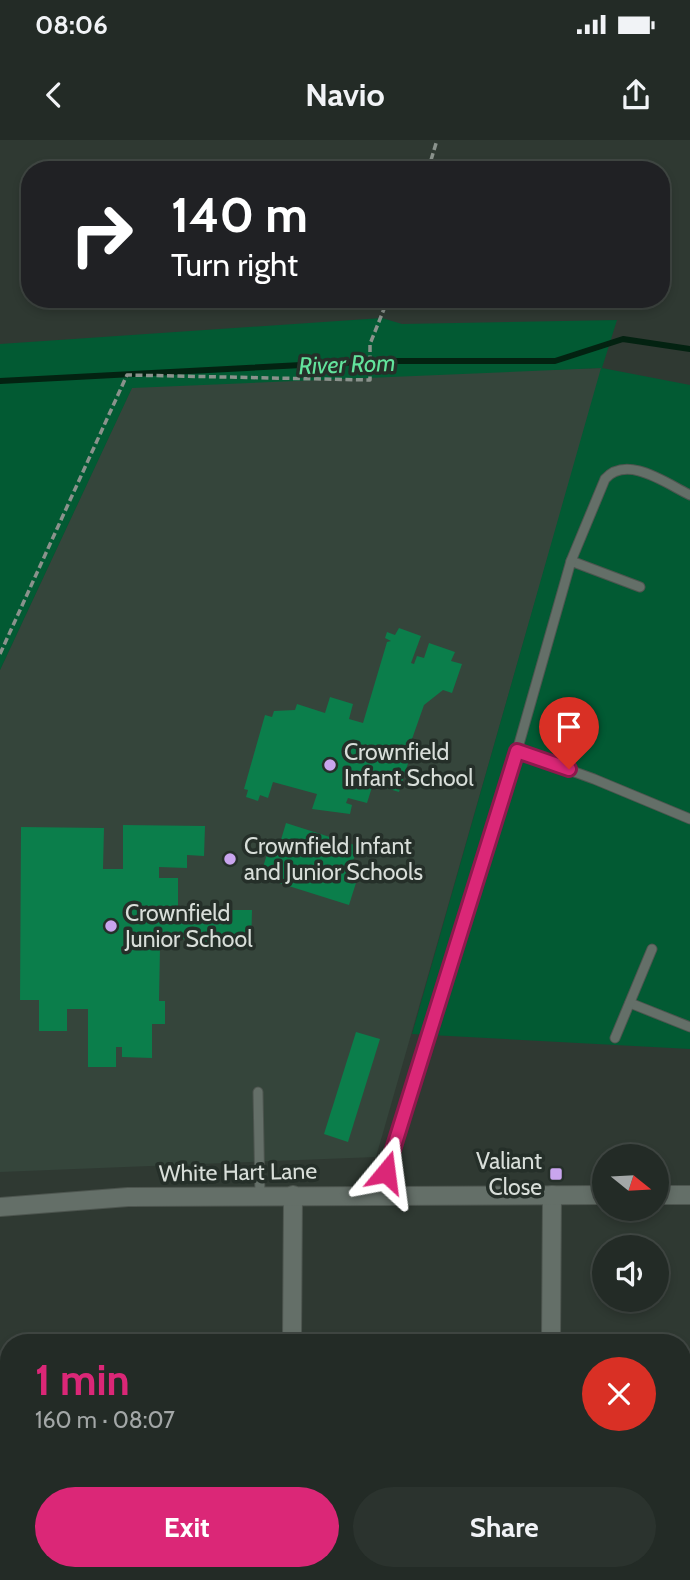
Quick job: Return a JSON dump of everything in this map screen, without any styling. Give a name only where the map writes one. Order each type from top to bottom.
[{"type":"street","points":[[292,1334],[293,1195]]},
{"type":"street","points":[[551,1334],[552,1195]]},
{"type":"street","name":"White Hart Lane","points":[[0,1207],[128,1197],[592,1195]]},
{"type":"street","points":[[669,1195],[690,1195]]},
{"type":"lane","points":[[379,1195],[517,751],[571,561],[605,479],[611,472],[636,470],[690,495]]},
{"type":"lane","points":[[571,561],[640,587]]},
{"type":"lane","points":[[517,751],[690,819]]},
{"type":"lane","points":[[615,1038],[652,949]]},
{"type":"lane","points":[[630,1003],[690,1027]]},
{"type":"lane","points":[[258,1092],[260,1196]]},
{"type":"path","points":[[431,161],[437,140]]},
{"type":"path","points":[[0,654],[127,375],[370,380],[370,344],[384,308]]},
{"type":"shaded area","name":"Crownfield Infant and Junior Schools","points":[[602,368],[376,1157],[0,1172],[0,670],[134,383]]},
{"type":"green space","points":[[382,318],[402,324],[617,320],[602,368],[690,385],[690,1049],[412,1034],[601,368],[132,388],[0,670],[0,344]]},
{"type":"building","points":[[399,628],[421,636],[411,663],[414,664],[417,656],[424,658],[429,643],[455,652],[451,661],[462,664],[452,693],[443,690],[424,705],[406,756],[410,757],[399,792],[373,784],[367,803],[348,798],[346,803],[352,805],[350,814],[312,809],[317,794],[273,782],[268,798],[260,795],[258,801],[246,797],[248,790],[244,789],[265,715],[272,717],[274,711],[295,710],[297,704],[325,713],[330,697],[353,704],[349,719],[363,723],[387,642],[391,641],[385,638],[387,632],[395,635]]},
{"type":"building","points":[[286,823],[358,846],[352,864],[361,867],[349,905],[260,877],[271,841],[280,843]]},
{"type":"building","points":[[123,825],[205,826],[204,856],[187,855],[187,868],[159,867],[159,878],[178,878],[178,915],[221,915],[221,910],[252,910],[251,949],[187,948],[187,939],[173,939],[173,948],[160,947],[159,1001],[165,1001],[165,1024],[152,1024],[152,1058],[122,1057],[122,1047],[116,1047],[116,1067],[88,1067],[88,1009],[67,1009],[67,1031],[39,1031],[39,1000],[20,1000],[21,827],[104,828],[103,869],[123,869]]},
{"type":"building","points":[[356,1032],[380,1039],[348,1142],[324,1134]]},
{"type":"waterway","name":"River Rom","points":[[0,381],[378,361],[555,361],[623,339],[690,349]]},
{"type":"place","name":"Crownfield Infant School","points":[[330,765]]},
{"type":"place","name":"Crownfield Infant and Junior Schools","points":[[230,859]]},
{"type":"place","name":"Crownfield Junior School","points":[[111,926]]},
{"type":"place","name":"Valiant Close","points":[[556,1174]]},
{"type":"route","points":[[386,1172],[517,751],[569,769]]}]
